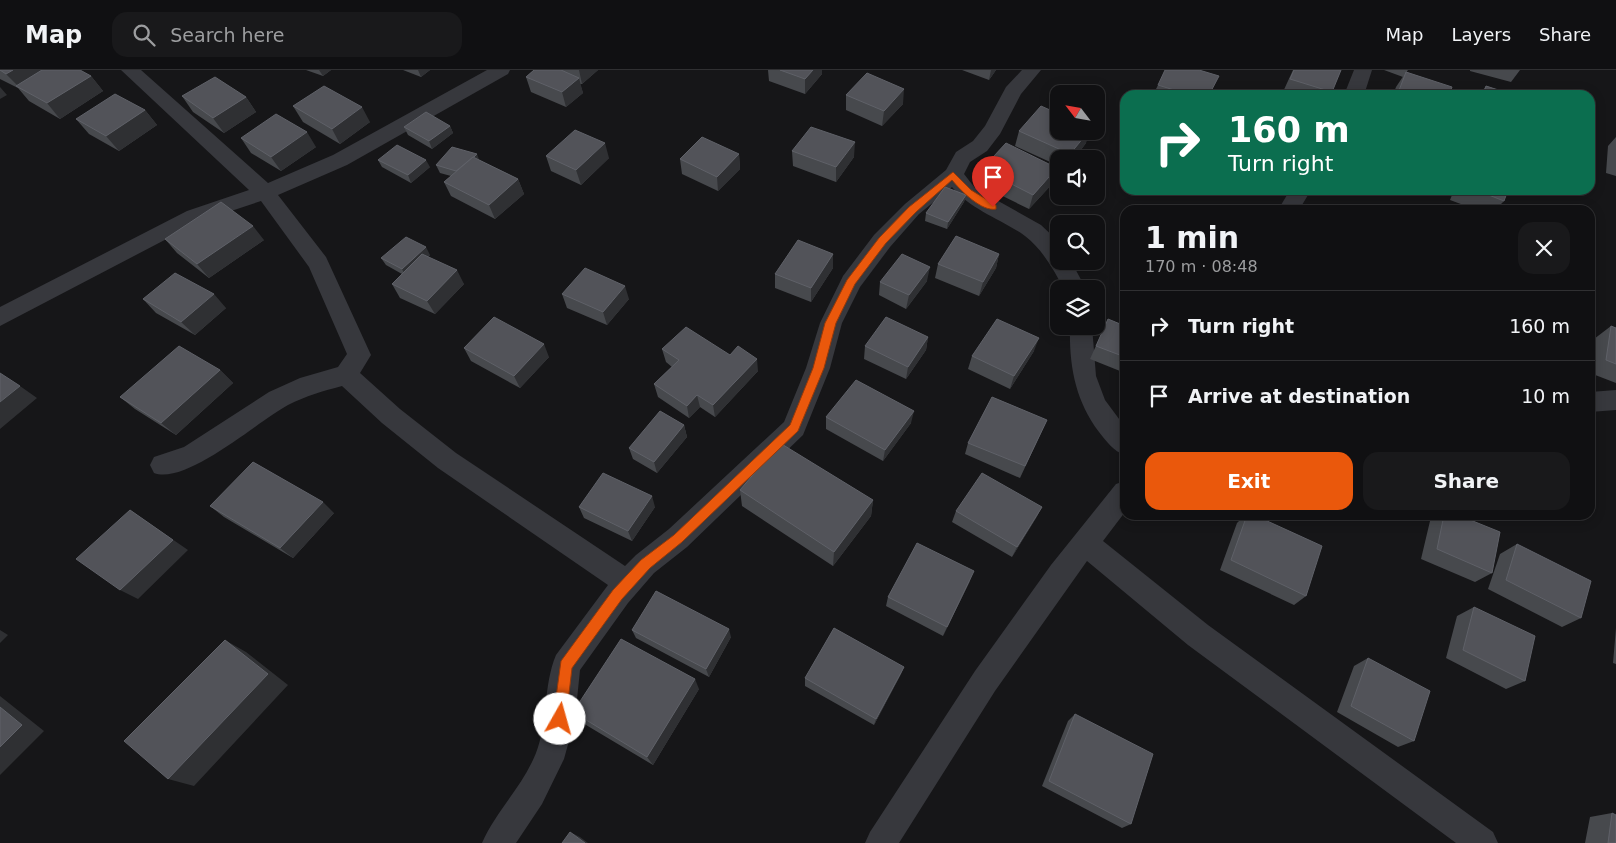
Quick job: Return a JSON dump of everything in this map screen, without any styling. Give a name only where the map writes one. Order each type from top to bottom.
[{"type":"street","points":[[130,70],[265,192],[318,263],[359,355],[346,375],[308,385],[278,399],[192,455],[163,465]]},
{"type":"street","points":[[0,317],[194,216],[265,192],[340,160],[502,70]]},
{"type":"street","points":[[498,843],[531,793],[548,759],[560,719],[566,665],[628,583],[645,564],[678,538],[794,428],[818,368],[830,323],[851,282],[888,234],[912,210],[953,175],[963,157],[980,146],[993,129],[1013,92],[1032,70]]},
{"type":"street","points":[[1356,90],[1363,70]]},
{"type":"street","points":[[953,175],[968,193],[1033,231],[1050,247]]},
{"type":"street","points":[[1081,335],[1080,347],[1086,388],[1108,428],[1120,439]]},
{"type":"street","points":[[346,375],[364,389],[390,416],[463,471],[628,583]]},
{"type":"street","points":[[1595,402],[1616,400]]},
{"type":"street","points":[[881,843],[985,681],[1120,499]]},
{"type":"street","points":[[1086,543],[1198,635],[1482,843]]},
{"type":"building","points":[[0,70],[13,70],[6,74]]},
{"type":"building","points":[[42,70],[80,70],[91,76],[47,103],[16,86]]},
{"type":"building","points":[[534,70],[561,70],[579,78],[562,92],[526,77]]},
{"type":"building","points":[[780,70],[813,70],[805,79]]},
{"type":"building","points":[[1165,70],[1199,70],[1219,76],[1212,90],[1174,90],[1158,85]]},
{"type":"building","points":[[1294,70],[1341,70],[1333,90],[1326,90],[1290,79]]},
{"type":"building","points":[[1406,72],[1452,87],[1451,90],[1399,90]]},
{"type":"building","points":[[867,73],[904,89],[884,111],[846,95]]},
{"type":"building","points":[[215,77],[246,97],[213,118],[182,96]]},
{"type":"building","points":[[324,86],[362,107],[332,129],[293,106]]},
{"type":"building","points":[[1486,86],[1498,90],[1485,90]]},
{"type":"building","points":[[115,94],[145,110],[106,136],[76,119]]},
{"type":"building","points":[[1041,106],[1050,110],[1050,140],[1082,140],[1073,150],[1061,150],[1019,131]]},
{"type":"building","points":[[426,112],[450,126],[429,141],[404,127]]},
{"type":"building","points":[[276,114],[307,132],[271,157],[241,138]]},
{"type":"building","points":[[811,127],[855,142],[836,167],[792,151]]},
{"type":"building","points":[[575,130],[605,143],[576,170],[546,156]]},
{"type":"building","points":[[702,137],[739,154],[717,177],[680,159]]},
{"type":"building","points":[[1006,143],[1050,165],[1050,176],[1033,195],[982,169]]},
{"type":"building","points":[[397,145],[426,160],[408,175],[378,160]]},
{"type":"building","points":[[452,147],[477,154],[456,171],[436,165]]},
{"type":"building","points":[[473,157],[518,179],[489,205],[444,182]]},
{"type":"building","points":[[945,187],[966,195],[948,222],[926,213]]},
{"type":"building","points":[[1489,195],[1506,195],[1504,201]]},
{"type":"building","points":[[221,202],[253,226],[197,264],[165,239]]},
{"type":"building","points":[[956,236],[999,254],[983,282],[938,264]]},
{"type":"building","points":[[406,237],[426,247],[402,269],[381,258]]},
{"type":"building","points":[[798,240],[833,254],[811,288],[775,274]]},
{"type":"building","points":[[422,254],[457,270],[427,301],[392,284]]},
{"type":"building","points":[[902,254],[930,267],[909,295],[880,282]]},
{"type":"building","points":[[585,268],[625,286],[603,312],[562,294]]},
{"type":"building","points":[[175,273],[214,294],[181,322],[143,299]]},
{"type":"building","points":[[494,317],[544,344],[514,376],[464,348]]},
{"type":"building","points":[[886,317],[928,337],[908,367],[865,346]]},
{"type":"building","points":[[997,319],[1039,338],[1014,376],[972,356]]},
{"type":"building","points":[[1108,319],[1120,324],[1120,355],[1096,346],[1101,335],[1105,335],[1105,326]]},
{"type":"building","points":[[1611,326],[1616,328],[1616,364],[1606,360]]},
{"type":"building","points":[[686,327],[730,355],[738,346],[757,359],[713,405],[697,395],[687,406],[654,384],[679,360],[662,349]]},
{"type":"building","points":[[179,346],[220,370],[161,423],[120,397]]},
{"type":"building","points":[[0,373],[20,386],[0,402]]},
{"type":"building","points":[[856,380],[914,411],[885,450],[826,417]]},
{"type":"building","points":[[992,397],[1047,420],[1025,466],[968,443]]},
{"type":"building","points":[[660,411],[684,425],[654,462],[629,448]]},
{"type":"building","points":[[780,443],[873,500],[834,552],[740,490]]},
{"type":"building","points":[[253,462],[323,502],[280,548],[210,506]]},
{"type":"building","points":[[603,473],[652,496],[628,531],[579,507]]},
{"type":"building","points":[[982,473],[1042,507],[1017,547],[956,511]]},
{"type":"building","points":[[130,510],[173,540],[120,590],[76,559]]},
{"type":"building","points":[[1245,520],[1265,520],[1322,546],[1306,596],[1231,560]]},
{"type":"building","points":[[1443,520],[1470,520],[1500,532],[1492,573],[1437,549]]},
{"type":"building","points":[[917,543],[974,571],[947,627],[888,597]]},
{"type":"building","points":[[1517,544],[1591,581],[1581,618],[1506,580]]},
{"type":"building","points":[[656,591],[729,629],[706,669],[632,630]]},
{"type":"building","points":[[1474,607],[1535,636],[1525,681],[1463,650]]},
{"type":"building","points":[[834,628],[904,667],[876,719],[805,678]]},
{"type":"building","points":[[621,639],[695,679],[647,757],[573,712]]},
{"type":"building","points":[[225,640],[268,674],[168,779],[124,741]]},
{"type":"building","points":[[1368,658],[1430,691],[1414,741],[1351,706]]},
{"type":"building","points":[[0,707],[22,725],[0,747]]},
{"type":"building","points":[[1075,714],[1153,754],[1131,824],[1049,781]]},
{"type":"building","points":[[1612,813],[1616,815],[1616,843],[1608,843]]},
{"type":"building","points":[[570,832],[585,843],[562,843]]},
{"type":"route","points":[[560,719],[566,665],[618,594],[645,564],[678,538],[794,428],[818,368],[830,323],[851,282],[882,241],[912,210],[953,175],[968,193],[993,207]]}]
